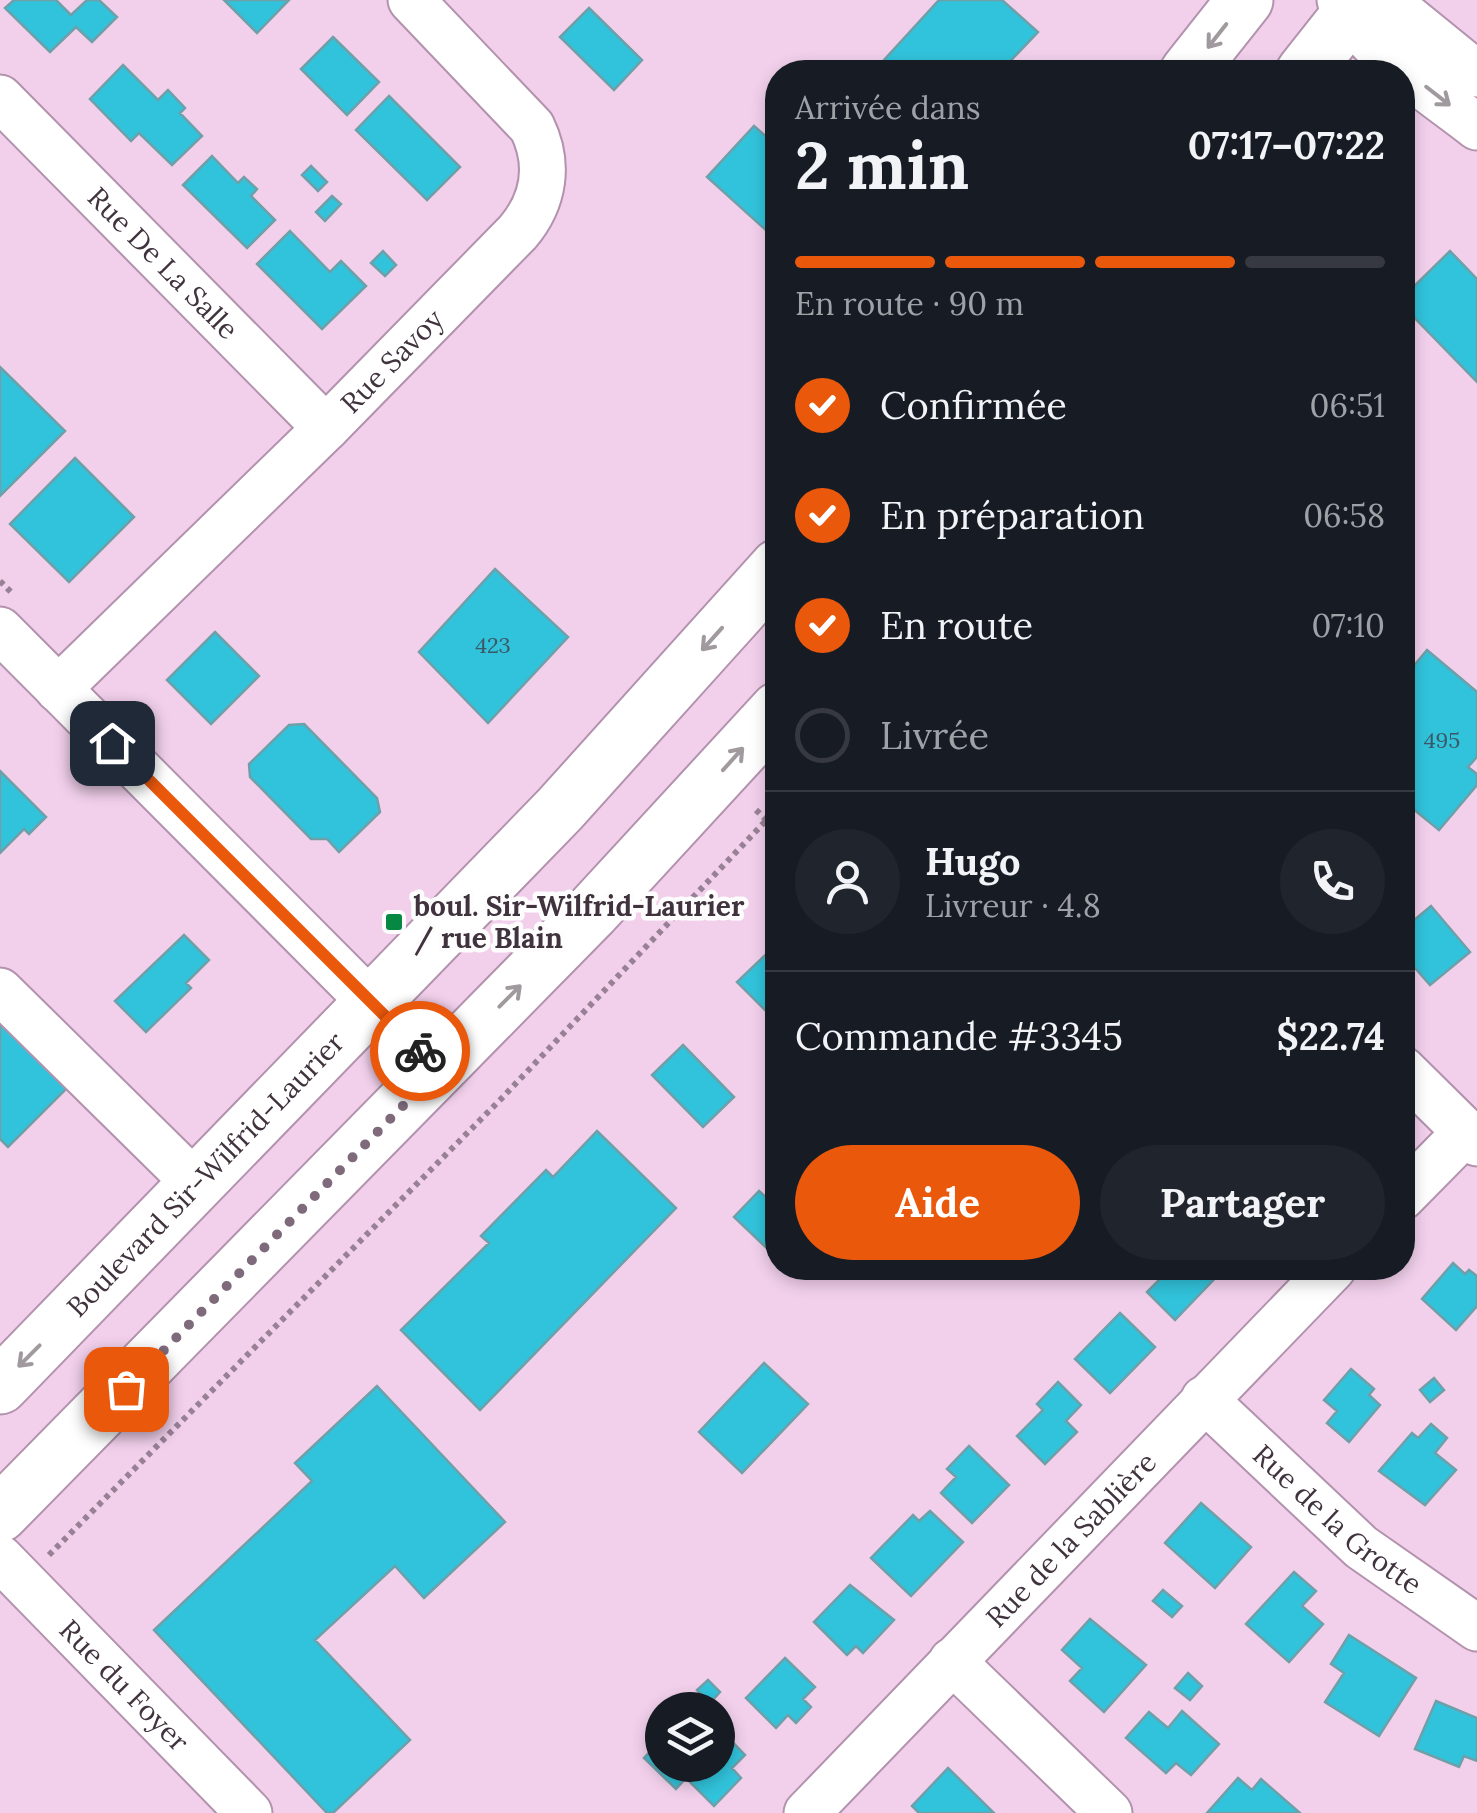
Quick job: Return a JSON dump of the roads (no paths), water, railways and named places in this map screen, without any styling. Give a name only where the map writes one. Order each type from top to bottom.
[{"type":"main road","points":[[1198,60],[1245,0]]},
{"type":"main road","points":[[1314,60],[1359,4]]},
{"type":"main road","name":"Boulevard Sir-Wilfrid-Laurier","points":[[0,1386],[373,1005],[560,808],[765,581]]},
{"type":"main road","points":[[0,1514],[592,913],[765,724]]},
{"type":"street","name":"Rue Savoy","points":[[58,689],[326,428],[518,232],[541,188],[541,150],[525,116],[411,0]]},
{"type":"street","points":[[1359,4],[1477,74]]},
{"type":"street","points":[[1359,4],[1395,60]]},
{"type":"street","points":[[1415,78],[1477,127]]},
{"type":"street","name":"Rue De La Salle","points":[[0,98],[326,428]]},
{"type":"street","points":[[0,630],[438,1070]]},
{"type":"street","points":[[0,991],[197,1185]]},
{"type":"street","points":[[1415,1082],[1471,1137],[1415,1186]]},
{"type":"street","name":"Rue de la Sablière","points":[[806,1813],[1322,1280]]},
{"type":"street","name":"Rue de la Grotte","points":[[1204,1399],[1361,1547],[1477,1628]]},
{"type":"street","name":"Rue du Foyer","points":[[11,1570],[249,1813]]},
{"type":"street","points":[[952,1661],[1109,1813]]},
{"type":"place","name":"boul. Sir-Wilfrid-Laurier / rue Blain","points":[[394,922]]}]
